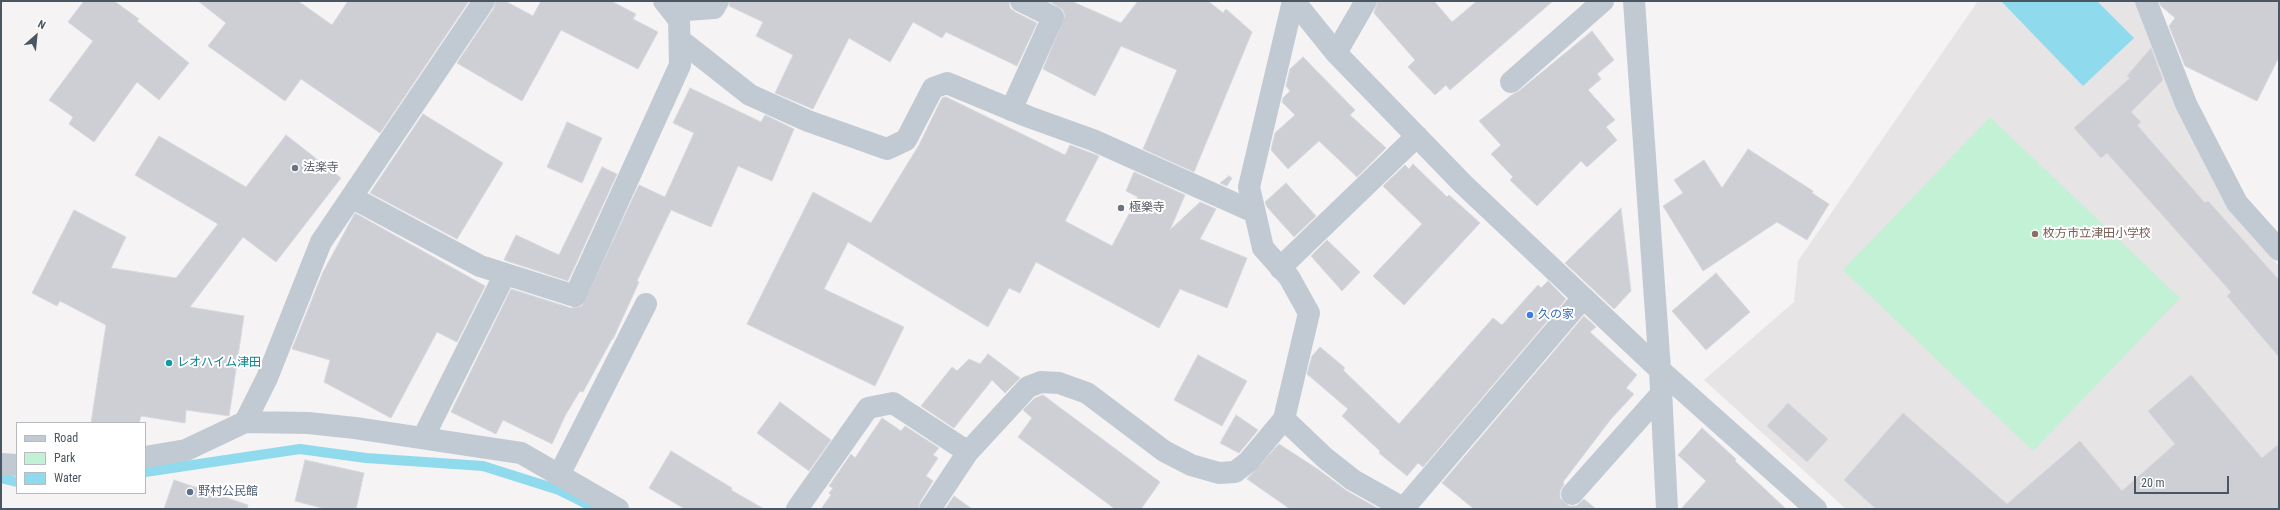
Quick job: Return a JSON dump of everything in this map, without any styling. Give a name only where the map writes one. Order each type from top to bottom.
[{"type":"street","points":[[245,422],[267,378],[321,242],[353,198],[484,1]]},
{"type":"street","points":[[668,6],[714,8],[718,1]]},
{"type":"street","points":[[1011,110],[1053,17],[1021,1]]},
{"type":"street","points":[[1294,1],[1336,53],[1464,184],[1660,370],[1816,509]]},
{"type":"street","points":[[930,509],[968,452],[1028,387],[1041,382],[1059,383],[1087,393],[1164,451],[1191,465],[1219,473],[1235,472],[1248,462],[1284,419],[1308,312],[1289,278],[1263,248],[1249,187],[1294,1]]},
{"type":"street","points":[[1336,53],[1366,1]]},
{"type":"street","points":[[1512,82],[1603,1]]},
{"type":"street","points":[[1634,1],[1660,370],[1667,509]]},
{"type":"street","points":[[2146,1],[2186,104],[2237,203],[2279,250]]},
{"type":"street","points":[[353,198],[480,266],[575,296],[680,65],[679,20],[668,6]]},
{"type":"street","points":[[680,40],[750,95],[808,121],[887,149],[906,140],[933,88],[947,83],[1011,110],[1093,140],[1254,212]]},
{"type":"street","points":[[1280,268],[1416,136]]},
{"type":"street","points":[[423,438],[505,274]]},
{"type":"street","points":[[1284,419],[1325,458],[1353,480],[1405,509],[1583,298]]},
{"type":"street","points":[[559,475],[646,304]]},
{"type":"street","points":[[1572,494],[1661,394]]},
{"type":"street","points":[[798,509],[868,408],[893,403],[968,452]]},
{"type":"street","points":[[146,456],[186,450],[245,422],[308,423],[355,428],[520,453],[618,509]]},
{"type":"street","points":[[1,464],[16,465]]},
{"type":"shaded area","name":"枚方市立津田小学校","points":[[1978,1],[2136,1],[2228,206],[2279,266],[2279,509],[1846,509],[1704,380],[1794,302],[1798,261]]},
{"type":"green space","points":[[1990,117],[2180,298],[2033,451],[1843,270]]},
{"type":"water","points":[[2001,1],[2097,1],[2134,38],[2083,86]]},
{"type":"building","points":[[84,1],[114,1],[139,19],[137,21],[189,63],[159,100],[137,82],[94,142],[69,124],[73,117],[49,100],[93,41],[68,22]]},
{"type":"building","points":[[198,1],[298,1],[332,25],[348,1],[469,1],[380,133],[301,79],[285,101],[208,46],[226,23]]},
{"type":"building","points":[[496,1],[505,1],[533,16],[541,1],[611,1],[636,14],[633,19],[658,32],[638,69],[561,30],[522,101],[457,63],[494,8]]},
{"type":"building","points":[[730,1],[1009,1],[1010,8],[1015,12],[1037,23],[1017,66],[946,32],[942,38],[913,22],[890,62],[849,38],[813,109],[775,93],[793,55],[756,36],[763,22],[729,6]]},
{"type":"building","points":[[1049,1],[1071,1],[1121,23],[1138,1],[1208,1],[1223,13],[1226,9],[1252,32],[1194,172],[1143,149],[1177,70],[1121,46],[1095,96],[1043,69],[1065,16],[1063,10]]},
{"type":"building","points":[[1378,1],[1434,1],[1452,22],[1477,1],[1553,1],[1450,90],[1446,85],[1435,95],[1408,67],[1415,60],[1374,13]]},
{"type":"building","points":[[2159,1],[2279,1],[2279,57],[2257,101],[2185,66],[2169,26],[2175,18],[2161,6]]},
{"type":"building","points":[[1592,31],[1614,60],[1597,74],[1601,79],[1588,90],[1615,120],[1606,127],[1617,140],[1587,167],[1581,161],[1537,206],[1510,180],[1513,177],[1491,154],[1501,145],[1479,121],[1519,91]]},
{"type":"building","points":[[2151,48],[2163,80],[2131,112],[2141,122],[2137,125],[2205,203],[2208,201],[2279,280],[2279,357],[2227,296],[2231,292],[2107,153],[2101,158],[2074,128],[2130,78],[2127,76]]},
{"type":"building","points":[[1303,57],[1355,110],[1350,115],[1386,148],[1357,177],[1319,141],[1288,169],[1271,150],[1275,133],[1295,115],[1282,102],[1283,98],[1290,91],[1286,86],[1290,69]]},
{"type":"building","points":[[690,88],[761,122],[765,115],[794,129],[772,181],[738,166],[711,227],[671,210],[637,281],[639,282],[613,339],[583,392],[580,391],[566,414],[552,444],[503,420],[496,434],[451,412],[511,289],[571,308],[582,306],[639,185],[665,197],[694,133],[673,123]]},
{"type":"building","points":[[946,97],[1065,155],[1070,145],[1099,156],[1065,221],[1112,246],[1138,197],[1126,191],[1134,172],[1185,195],[1170,230],[1200,202],[1216,209],[1200,239],[1247,258],[1227,308],[1180,289],[1159,328],[1036,262],[1020,293],[1009,288],[988,327],[848,242],[824,289],[904,327],[875,386],[747,324],[813,192],[871,223],[919,145],[942,98]]},
{"type":"building","points":[[423,114],[503,163],[457,239],[370,193]]},
{"type":"building","points":[[567,122],[602,138],[582,183],[547,167]]},
{"type":"building","name":"レオハイム津田","points":[[286,135],[341,178],[276,262],[243,237],[190,307],[244,316],[229,416],[186,410],[185,423],[141,416],[139,422],[91,422],[106,325],[60,301],[57,306],[32,293],[74,210],[126,237],[111,268],[176,278],[218,224],[135,175],[159,136],[246,187]]},
{"type":"building","points":[[1748,149],[1813,191],[1812,193],[1829,204],[1807,240],[1777,222],[1703,271],[1663,206],[1683,193],[1674,180],[1704,160],[1722,188]]},
{"type":"building","points":[[1413,164],[1447,197],[1449,195],[1480,223],[1404,305],[1373,276],[1422,224],[1383,186],[1405,165],[1409,169]]},
{"type":"building","points":[[602,167],[617,174],[568,281],[504,260],[516,235],[559,255]]},
{"type":"building","points":[[1229,176],[1232,178],[1227,186],[1220,183]]},
{"type":"building","points":[[1286,183],[1316,216],[1294,237],[1267,207],[1265,202]]},
{"type":"building","points":[[1621,208],[1631,291],[1614,309],[1565,263]]},
{"type":"building","points":[[355,213],[485,286],[457,342],[437,332],[391,418],[324,382],[330,360],[292,349],[323,272]]},
{"type":"building","points":[[1327,240],[1360,272],[1342,291],[1311,256]]},
{"type":"building","points":[[1716,273],[1750,312],[1706,350],[1672,311]]},
{"type":"building","points":[[1548,281],[1566,299],[1423,467],[1418,463],[1407,476],[1379,453],[1380,451],[1342,416],[1348,409],[1307,374],[1312,356],[1320,347],[1345,368],[1343,370],[1399,424],[1493,318],[1502,325],[1538,285],[1541,288]]},
{"type":"building","points":[[1584,316],[1596,327],[1590,332],[1637,375],[1626,388],[1634,394],[1611,419],[1563,482],[1564,484],[1560,491],[1560,498],[1569,506],[1576,506],[1584,499],[1596,509],[1474,509],[1442,483]]},
{"type":"building","points":[[988,354],[1020,378],[1005,393],[992,380],[954,428],[921,406],[952,367],[957,371],[969,359],[980,364]]},
{"type":"building","points":[[1198,355],[1247,381],[1222,426],[1174,400]]},
{"type":"building","points":[[2191,375],[2262,458],[2279,444],[2279,509],[1876,509],[1844,480],[1903,413],[2007,504],[2080,441],[2122,491],[2175,444],[2148,411]]},
{"type":"building","points":[[1043,395],[1160,482],[1141,509],[1115,509],[1018,437],[1032,418],[1023,410],[1035,398]]},
{"type":"building","points":[[780,402],[831,440],[809,471],[757,433]]},
{"type":"building","points":[[1788,403],[1828,439],[1807,462],[1767,426]]},
{"type":"building","points":[[1236,415],[1258,430],[1239,453],[1220,443]]},
{"type":"building","points":[[882,418],[901,431],[905,426],[939,448],[933,455],[938,458],[926,476],[933,481],[920,502],[918,509],[821,509],[831,495],[829,493],[833,488],[829,486],[851,454],[855,458]]},
{"type":"building","points":[[1702,428],[1736,459],[1735,461],[1786,509],[1681,509],[1706,481],[1678,455]]},
{"type":"building","points":[[1279,444],[1319,470],[1347,491],[1379,509],[1290,509],[1247,479]]},
{"type":"building","points":[[671,451],[732,488],[731,490],[764,509],[685,509],[649,488]]},
{"type":"building","points":[[305,460],[364,473],[356,509],[326,509],[295,501]]},
{"type":"building","name":"野村公民館","points":[[174,480],[248,505],[247,509],[164,509]]},
{"type":"building","points":[[954,496],[972,509],[945,509]]},
{"type":"waterway","points":[[146,472],[300,449],[366,458],[483,466],[559,490],[597,509]]},
{"type":"waterway","points":[[1,478],[16,482]]},
{"type":"place","name":"法楽寺","points":[[295,168]]},
{"type":"place","name":"極樂寺","points":[[1121,208]]},
{"type":"place","name":"枚方市立津田小学校","points":[[2035,234]]},
{"type":"place","name":"久の家","points":[[1530,315]]},
{"type":"place","name":"レオハイム津田","points":[[169,363]]},
{"type":"place","name":"野村公民館","points":[[190,492]]}]
